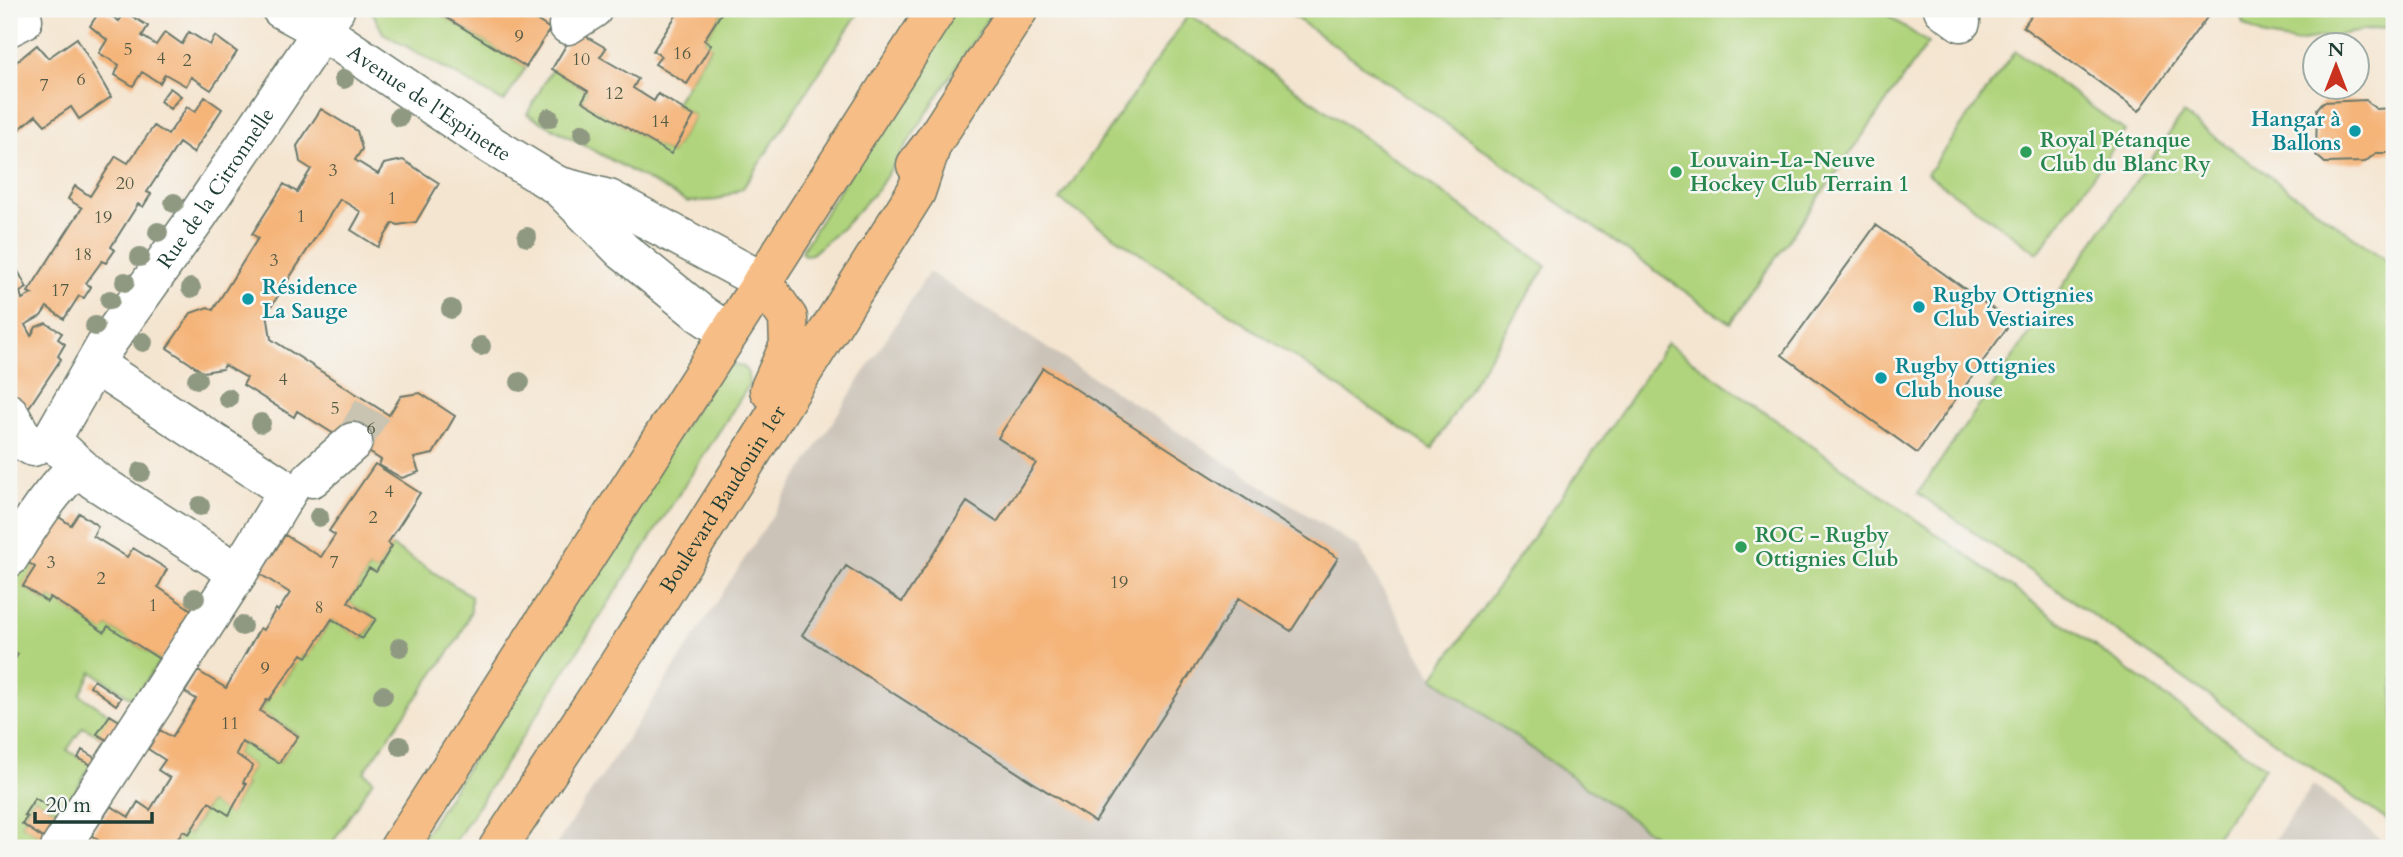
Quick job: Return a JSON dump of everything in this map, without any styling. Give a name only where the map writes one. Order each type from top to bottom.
[{"type":"main road","points":[[399,848],[937,9]]},
{"type":"main road","name":"Boulevard Baudouin 1er","points":[[730,333],[748,338],[777,338],[815,306],[891,196],[932,144],[1019,9]]},
{"type":"main road","name":"Boulevard Baudouin 1er","points":[[498,848],[606,684],[916,192],[932,144]]},
{"type":"main road","points":[[762,281],[788,318],[789,329]]},
{"type":"main road","name":"Boulevard Baudouin 1er","points":[[475,848],[773,383],[789,345],[789,329]]},
{"type":"street","points":[[9,27],[23,20],[21,9]]},
{"type":"street","name":"Avenue de l'Espinette","points":[[281,9],[329,20],[491,145],[558,186],[623,251],[701,314],[730,333]]},
{"type":"street","name":"Rue de la Citronnelle","points":[[69,474],[51,440],[100,356],[329,20]]},
{"type":"street","name":"Avenue de l'Espinette","points":[[558,186],[609,200],[762,281]]},
{"type":"street","points":[[60,848],[288,491],[100,356]]},
{"type":"street","points":[[9,413],[26,443],[33,447]]},
{"type":"street","points":[[312,478],[353,443]]},
{"type":"street","points":[[9,558],[69,474],[94,480],[232,581]]},
{"type":"shaded area","points":[[929,272],[1359,548],[1433,678],[1672,848],[554,848],[682,656]]},
{"type":"shaded area","points":[[2313,785],[2392,848],[2269,848]]},
{"type":"green space","points":[[371,9],[442,9],[439,13],[526,67],[504,102],[383,33]]},
{"type":"green space","points":[[724,9],[861,9],[743,188],[717,200],[688,202],[527,114],[552,69],[588,91],[583,101],[671,154],[694,116],[675,104],[711,46],[704,40]]},
{"type":"green space","points":[[951,9],[994,9],[878,189],[843,227],[812,254],[804,255],[801,252]]},
{"type":"green space","name":"Louvain-La-Neuve Hockey Club Terrain 1","points":[[1283,9],[1879,9],[1928,43],[1730,323]]},
{"type":"green space","points":[[2239,9],[2394,9],[2394,26],[2357,32],[2302,32],[2302,41],[2295,42],[2265,37],[2243,24]]},
{"type":"green space","points":[[1189,14],[1546,266],[1432,449],[1060,200]]},
{"type":"green space","name":"Royal Pétanque Club du Blanc Ry","points":[[2015,51],[2125,131],[2038,253],[1927,174]]},
{"type":"green space","name":"ROC - Rugby Ottignies Club","points":[[2183,114],[2394,266],[2394,825],[1918,493]]},
{"type":"green space","name":"ROC - Rugby Ottignies Club","points":[[1667,343],[2265,767],[2208,848],[1672,848],[1433,678],[1618,417]]},
{"type":"green space","points":[[733,365],[744,367],[749,385],[451,848],[416,848],[721,368]]},
{"type":"green space","points":[[392,546],[471,596],[471,611],[459,638],[364,772],[373,780],[329,848],[172,848],[183,831],[190,834],[209,802],[229,814],[246,785],[243,782],[253,766],[236,754],[242,742],[279,763],[298,735],[260,711],[302,654],[307,657],[332,619],[363,639],[376,619],[348,602],[369,568],[376,571]]},
{"type":"green space","points":[[20,557],[35,567],[24,586],[47,602],[50,597],[103,631],[108,626],[161,660],[133,699],[92,672],[80,695],[121,722],[109,741],[83,727],[67,750],[91,765],[61,815],[35,798],[24,814],[27,817],[22,824],[46,840],[40,848],[9,848],[9,690],[11,669],[18,654],[9,649],[9,574]]},
{"type":"building","points":[[101,9],[119,21],[125,12],[148,26],[142,36],[156,45],[165,32],[182,44],[189,32],[210,45],[215,36],[237,52],[211,90],[191,77],[186,86],[165,74],[160,83],[142,72],[133,86],[115,75],[119,65],[99,53],[107,40],[90,26]]},
{"type":"building","points":[[442,9],[503,9],[516,17],[521,10],[550,29],[526,67],[439,13]]},
{"type":"building","points":[[669,9],[724,9],[704,40],[711,45],[687,84],[655,64],[661,56],[653,51],[677,14]]},
{"type":"building","name":"Royal Pétanque Club du Blanc Ry","points":[[2036,9],[2198,9],[2208,16],[2139,111],[2023,27]]},
{"type":"building","points":[[575,30],[606,48],[600,57],[638,79],[633,88],[654,101],[658,94],[694,116],[671,154],[582,101],[588,91],[552,69]]},
{"type":"building","points":[[77,38],[111,97],[79,119],[71,107],[45,125],[36,115],[14,134],[9,130],[9,68],[37,45],[48,58]]},
{"type":"building","points":[[170,88],[181,96],[170,109],[160,101]]},
{"type":"building","points":[[205,97],[222,109],[193,153],[179,143],[147,192],[151,194],[143,207],[138,204],[111,247],[115,250],[106,263],[102,261],[86,283],[91,287],[84,298],[79,296],[64,319],[47,307],[41,316],[25,325],[31,336],[36,327],[46,323],[62,333],[58,339],[65,344],[58,356],[61,359],[29,407],[9,393],[12,378],[9,376],[9,360],[12,357],[9,358],[9,254],[27,288],[20,292],[22,299],[32,294],[28,292],[82,208],[68,199],[75,186],[90,196],[116,156],[128,163],[154,126],[168,135],[187,107],[195,112]]},
{"type":"building","name":"Hangar à Ballons","points":[[2323,102],[2368,102],[2376,109],[2394,108],[2394,153],[2376,153],[2365,162],[2325,163],[2316,155],[2317,109]]},
{"type":"building","name":"Résidence La Sauge","points":[[321,109],[357,131],[362,149],[355,160],[378,174],[384,164],[403,160],[439,183],[416,222],[398,225],[393,223],[378,247],[351,230],[361,212],[340,199],[267,313],[271,339],[389,415],[401,396],[420,393],[455,416],[433,454],[414,458],[419,472],[402,478],[379,465],[381,460],[353,442],[347,442],[297,411],[294,417],[243,385],[247,378],[224,365],[222,369],[203,372],[167,348],[191,313],[208,307],[213,310],[258,238],[252,234],[284,184],[297,192],[311,169],[300,162],[297,146]]},
{"type":"building","points":[[1876,225],[2011,322],[1917,453],[1782,355]]},
{"type":"building","points":[[1043,368],[1338,558],[1291,631],[1239,598],[1095,822],[802,635],[846,566],[902,602],[967,502],[997,522],[1036,463],[998,438]]},
{"type":"building","points":[[375,464],[420,493],[388,543],[392,546],[376,572],[369,568],[348,602],[376,619],[362,639],[332,619],[307,657],[302,654],[260,711],[298,736],[279,763],[242,742],[236,754],[253,766],[229,815],[209,802],[189,834],[183,831],[172,848],[109,848],[91,835],[111,806],[129,817],[138,802],[150,810],[170,778],[158,770],[165,760],[148,749],[160,730],[172,737],[196,699],[185,692],[198,671],[226,688],[260,628],[263,630],[290,593],[260,574],[285,535],[321,557],[335,535],[329,531]]},
{"type":"building","points":[[53,513],[71,525],[79,513],[98,526],[93,536],[127,557],[133,548],[167,569],[158,587],[193,611],[161,660],[108,626],[104,632],[50,597],[47,602],[23,586],[35,567],[20,557]]},
{"type":"building","points":[[9,649],[18,654],[9,670]]},
{"type":"building","points":[[94,680],[121,698],[116,705],[90,686]]},
{"type":"building","points":[[110,715],[121,722],[109,741],[97,734]]},
{"type":"building","points":[[82,750],[95,758],[91,765],[78,758]]},
{"type":"building","points":[[35,798],[61,815],[46,840],[22,824],[27,817],[24,815]]},
{"type":"tunnel","points":[[353,442],[374,406]]},
{"type":"place","name":"Hangar à Ballons","points":[[2355,131]]},
{"type":"place","name":"Royal Pétanque Club du Blanc Ry","points":[[2026,152]]},
{"type":"place","name":"Louvain-La-Neuve Hockey Club Terrain 1","points":[[1676,172]]},
{"type":"place","name":"Résidence La Sauge","points":[[248,299]]},
{"type":"place","name":"Rugby Ottignies Club Vestiaires","points":[[1919,307]]},
{"type":"place","name":"Rugby Ottignies Club house","points":[[1881,378]]},
{"type":"place","name":"ROC - Rugby Ottignies Club","points":[[1741,547]]}]
